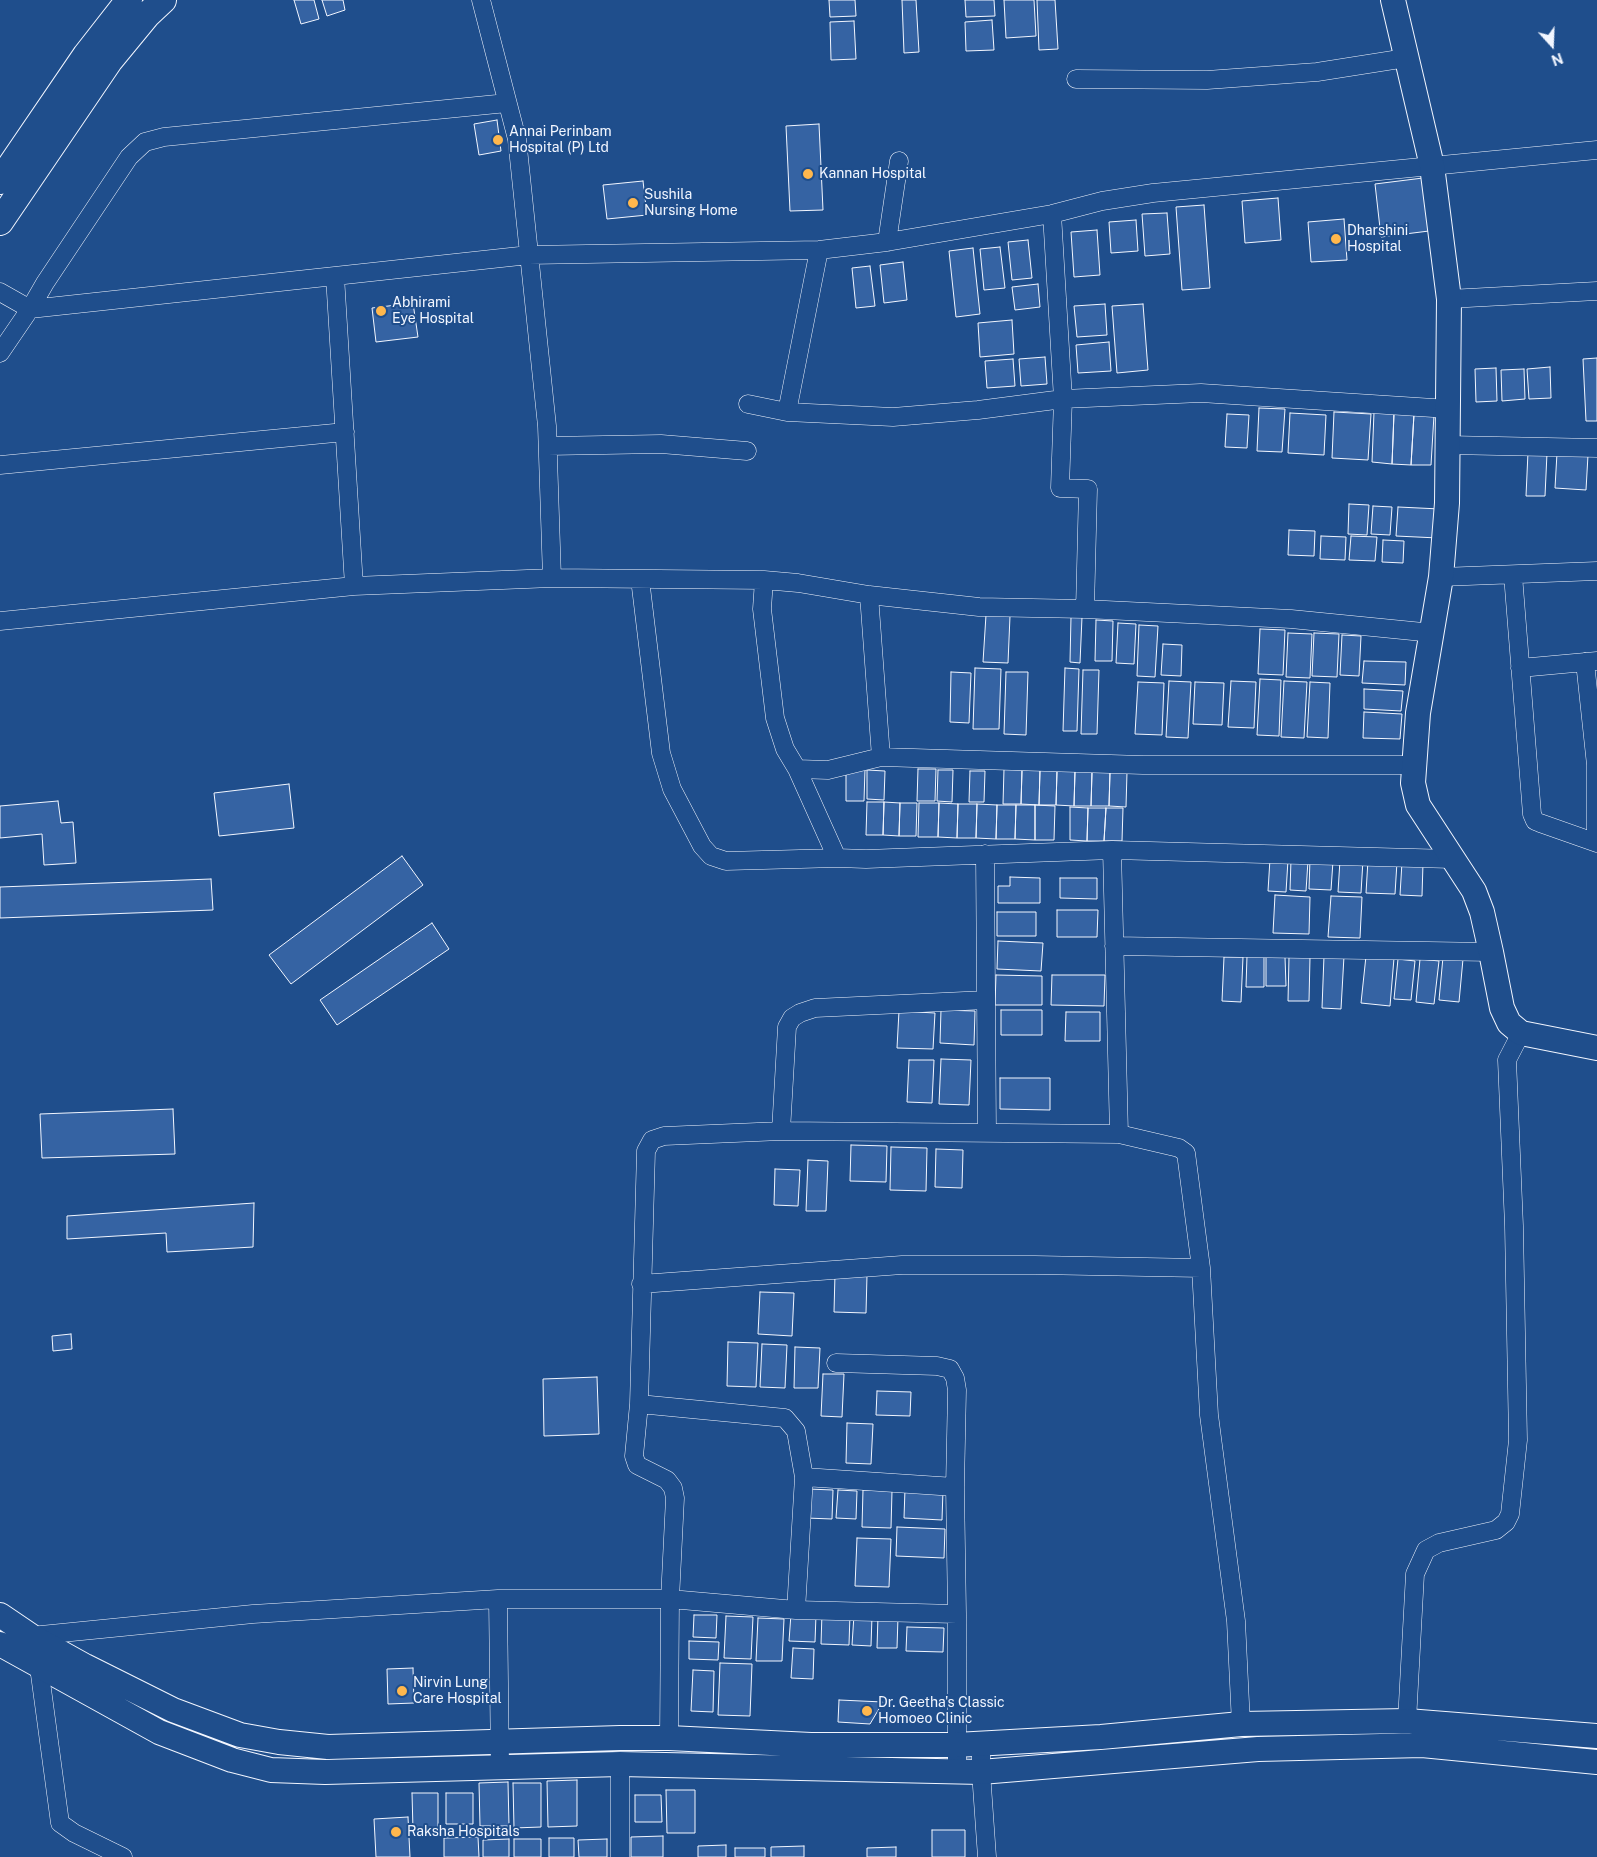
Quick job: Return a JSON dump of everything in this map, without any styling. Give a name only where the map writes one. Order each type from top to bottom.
[{"type":"main road","points":[[0,181],[86,55],[129,0]]},
{"type":"main road","points":[[0,222],[110,60],[163,0]]},
{"type":"main road","points":[[1393,0],[1432,166],[1449,299],[1447,502],[1441,576],[1433,633],[1418,713],[1412,783],[1418,805],[1474,891],[1482,912],[1492,952],[1502,1008],[1509,1023],[1521,1033],[1597,1048]]},
{"type":"main road","points":[[0,1615],[31,1636],[85,1666],[173,1710],[240,1735],[279,1742],[328,1747],[620,1738],[669,1738],[811,1744],[956,1745],[1101,1737],[1241,1724],[1407,1721],[1597,1736]]},
{"type":"main road","points":[[0,1644],[159,1732],[232,1760],[271,1770],[325,1772],[620,1764],[981,1772],[1258,1750],[1422,1745],[1597,1762]]},
{"type":"street","points":[[481,0],[517,139],[548,446],[552,578]]},
{"type":"street","points":[[1076,79],[1207,80],[1317,72],[1406,58]]},
{"type":"street","points":[[0,353],[30,309],[44,283],[129,157],[145,142],[164,137],[507,103]]},
{"type":"street","points":[[0,292],[30,309],[530,255],[819,250],[888,242],[1052,214],[1102,201],[1153,193],[1597,150]]},
{"type":"street","points":[[888,242],[899,161]]},
{"type":"street","points":[[1052,214],[1063,399],[1060,488],[1088,489],[1085,609]]},
{"type":"street","points":[[787,412],[819,250]]},
{"type":"street","points":[[335,276],[354,586]]},
{"type":"street","points":[[1449,299],[1597,290]]},
{"type":"street","points":[[748,404],[787,412],[893,417],[978,410],[1063,399],[1201,393],[1449,409]]},
{"type":"street","points":[[0,466],[345,432]]},
{"type":"street","points":[[548,446],[661,444],[747,452]]},
{"type":"street","points":[[1448,445],[1597,448]]},
{"type":"street","points":[[1441,576],[1597,571]]},
{"type":"street","points":[[1513,575],[1520,668],[1532,814],[1535,821],[1596,843],[1596,765],[1591,661],[1520,668]]},
{"type":"street","points":[[0,621],[354,586],[552,578],[764,580],[798,583],[869,595],[979,607],[1085,609],[1291,619],[1433,633]]},
{"type":"street","points":[[640,579],[661,752],[672,789],[702,846],[711,856],[726,861],[866,859],[1112,850],[1452,859]]},
{"type":"street","points":[[764,580],[762,609],[775,718],[785,750],[797,769],[837,858]]},
{"type":"street","points":[[869,595],[881,757]]},
{"type":"street","points":[[797,769],[828,770],[881,757],[1143,764],[1414,765]]},
{"type":"street","points":[[1112,850],[1119,1134]]},
{"type":"street","points":[[985,854],[987,1133]]},
{"type":"street","points":[[1114,946],[1492,952]]},
{"type":"street","points":[[781,1131],[787,1027],[792,1018],[800,1012],[815,1008],[986,1000]]},
{"type":"street","points":[[1407,1721],[1415,1574],[1426,1550],[1439,1543],[1496,1530],[1506,1522],[1510,1514],[1518,1440],[1514,1226],[1507,1060],[1521,1033]]},
{"type":"street","points":[[669,1738],[670,1599],[675,1498],[673,1488],[666,1480],[637,1465],[634,1456],[639,1404],[646,1150],[652,1140],[664,1136],[781,1131],[1119,1134],[1179,1148],[1186,1153],[1201,1268],[1209,1415],[1236,1621],[1241,1724]]},
{"type":"street","points":[[641,1284],[902,1265],[1201,1268]]},
{"type":"street","points":[[836,1363],[937,1366],[950,1369],[955,1378],[957,1390],[955,1487],[957,1771]]},
{"type":"street","points":[[639,1404],[784,1418],[796,1431],[804,1477],[796,1610]]},
{"type":"street","points":[[804,1477],[955,1487]]},
{"type":"street","points":[[31,1636],[253,1614],[498,1599],[670,1599],[796,1610],[957,1614]]},
{"type":"street","points":[[498,1599],[500,1768]]},
{"type":"street","points":[[39,1667],[60,1823],[74,1833],[123,1857]]},
{"type":"street","points":[[981,1743],[981,1772],[987,1857]]},
{"type":"street","points":[[620,1764],[620,1857]]},
{"type":"building","points":[[294,0],[314,0],[319,19],[301,24]]},
{"type":"building","points":[[322,0],[343,0],[345,10],[327,16]]},
{"type":"building","points":[[829,0],[855,0],[856,16],[830,17]]},
{"type":"building","points":[[902,0],[916,0],[919,52],[904,53]]},
{"type":"building","points":[[965,0],[994,0],[995,16],[966,17]]},
{"type":"building","points":[[1004,0],[1034,0],[1036,36],[1006,38]]},
{"type":"building","points":[[1037,0],[1055,0],[1058,49],[1039,50]]},
{"type":"building","points":[[992,20],[994,50],[966,51],[965,22]]},
{"type":"building","points":[[854,21],[856,59],[831,60],[830,22]]},
{"type":"building","points":[[497,120],[501,151],[479,155],[474,124]]},
{"type":"building","points":[[819,124],[823,210],[790,211],[786,126]]},
{"type":"building","points":[[1423,178],[1429,231],[1381,237],[1375,184]]},
{"type":"building","points":[[643,181],[647,215],[607,219],[603,185]]},
{"type":"building","points":[[1278,198],[1281,240],[1245,243],[1242,201]]},
{"type":"building","points":[[1204,205],[1210,288],[1182,290],[1176,207]]},
{"type":"building","points":[[1167,213],[1170,254],[1145,256],[1142,214]]},
{"type":"building","points":[[1344,219],[1347,260],[1311,262],[1308,222]]},
{"type":"building","points":[[1136,220],[1138,251],[1111,253],[1109,222]]},
{"type":"building","points":[[1097,230],[1100,275],[1074,277],[1071,232]]},
{"type":"building","points":[[1028,240],[1032,278],[1012,280],[1008,242]]},
{"type":"building","points":[[1000,247],[1005,288],[984,290],[980,249]]},
{"type":"building","points":[[973,248],[980,314],[956,317],[949,251]]},
{"type":"building","points":[[903,262],[907,300],[884,303],[880,265]]},
{"type":"building","points":[[870,266],[875,306],[856,308],[852,268]]},
{"type":"building","points":[[1038,284],[1040,307],[1015,310],[1012,287]]},
{"type":"building","points":[[413,303],[418,337],[376,342],[372,308]]},
{"type":"building","points":[[1105,304],[1107,335],[1077,337],[1074,306]]},
{"type":"building","points":[[1143,304],[1148,370],[1117,373],[1112,306]]},
{"type":"building","points":[[1012,320],[1014,354],[980,357],[978,323]]},
{"type":"building","points":[[1109,342],[1111,371],[1078,373],[1076,345]]},
{"type":"building","points":[[1045,357],[1047,384],[1021,386],[1019,359]]},
{"type":"building","points":[[1597,358],[1597,421],[1586,421],[1583,359]]},
{"type":"building","points":[[1013,359],[1015,386],[987,388],[985,361]]},
{"type":"building","points":[[1550,367],[1551,398],[1529,399],[1527,369]]},
{"type":"building","points":[[1496,368],[1497,401],[1476,402],[1475,369]]},
{"type":"building","points":[[1524,369],[1525,399],[1502,401],[1501,370]]},
{"type":"building","points":[[1259,408],[1285,409],[1282,452],[1257,451]]},
{"type":"building","points":[[1334,412],[1371,414],[1368,460],[1332,458]]},
{"type":"building","points":[[1374,412],[1394,413],[1392,464],[1372,462]]},
{"type":"building","points":[[1290,413],[1326,415],[1324,455],[1288,453]]},
{"type":"building","points":[[1394,413],[1414,414],[1411,465],[1392,464]]},
{"type":"building","points":[[1227,414],[1249,415],[1247,448],[1225,447]]},
{"type":"building","points":[[1414,414],[1434,415],[1431,465],[1411,465]]},
{"type":"building","points":[[1528,452],[1547,453],[1545,496],[1526,496]]},
{"type":"building","points":[[1557,453],[1588,455],[1586,490],[1555,488]]},
{"type":"building","points":[[1349,504],[1369,505],[1367,535],[1348,534]]},
{"type":"building","points":[[1373,506],[1392,507],[1390,535],[1371,534]]},
{"type":"building","points":[[1398,507],[1440,509],[1438,538],[1396,536]]},
{"type":"building","points":[[1289,530],[1315,531],[1314,556],[1288,555]]},
{"type":"building","points":[[1321,536],[1346,537],[1345,560],[1320,559]]},
{"type":"building","points":[[1351,536],[1377,537],[1375,561],[1349,560]]},
{"type":"building","points":[[1383,540],[1404,541],[1403,563],[1382,562]]},
{"type":"building","points":[[986,615],[1010,616],[1008,663],[983,662]]},
{"type":"building","points":[[1071,617],[1082,617],[1080,663],[1070,662]]},
{"type":"building","points":[[1096,620],[1113,621],[1112,661],[1095,661]]},
{"type":"building","points":[[1118,623],[1136,624],[1134,664],[1116,663]]},
{"type":"building","points":[[1139,625],[1158,626],[1155,677],[1137,676]]},
{"type":"building","points":[[1260,629],[1285,630],[1283,675],[1258,674]]},
{"type":"building","points":[[1288,633],[1312,634],[1310,678],[1286,677]]},
{"type":"building","points":[[1314,633],[1339,634],[1337,677],[1312,676]]},
{"type":"building","points":[[1342,635],[1361,636],[1359,676],[1340,675]]},
{"type":"building","points":[[1163,644],[1182,645],[1181,676],[1161,675]]},
{"type":"building","points":[[1364,661],[1406,662],[1405,685],[1362,683]]},
{"type":"building","points":[[975,668],[1001,669],[999,729],[973,729]]},
{"type":"building","points":[[1065,668],[1079,669],[1077,731],[1063,731]]},
{"type":"building","points":[[1083,670],[1099,670],[1097,734],[1081,734]]},
{"type":"building","points":[[951,672],[971,673],[969,723],[950,722]]},
{"type":"building","points":[[1006,672],[1028,672],[1026,735],[1004,734]]},
{"type":"building","points":[[1260,679],[1281,680],[1279,736],[1257,735]]},
{"type":"building","points":[[1169,681],[1191,682],[1188,738],[1166,737]]},
{"type":"building","points":[[1231,681],[1256,682],[1254,728],[1228,727]]},
{"type":"building","points":[[1284,681],[1307,682],[1304,738],[1281,737]]},
{"type":"building","points":[[1138,682],[1164,683],[1162,735],[1135,734]]},
{"type":"building","points":[[1195,682],[1224,683],[1222,725],[1193,724]]},
{"type":"building","points":[[1310,682],[1330,683],[1328,738],[1307,737]]},
{"type":"building","points":[[1364,689],[1403,691],[1401,711],[1364,709]]},
{"type":"building","points":[[1364,712],[1402,714],[1400,739],[1363,738]]},
{"type":"building","points":[[846,769],[865,769],[864,801],[846,801]]},
{"type":"building","points":[[918,769],[936,769],[935,801],[917,801]]},
{"type":"building","points":[[1004,769],[1022,770],[1021,804],[1003,804]]},
{"type":"building","points":[[867,770],[885,771],[884,800],[867,799]]},
{"type":"building","points":[[938,770],[953,770],[952,802],[937,801]]},
{"type":"building","points":[[1022,770],[1040,770],[1039,805],[1021,804]]},
{"type":"building","points":[[1040,770],[1057,771],[1056,805],[1039,805]]},
{"type":"building","points":[[970,771],[985,771],[984,802],[969,802]]},
{"type":"building","points":[[1057,771],[1075,771],[1074,806],[1056,805]]},
{"type":"building","points":[[1075,771],[1092,772],[1091,806],[1074,806]]},
{"type":"building","points":[[1092,772],[1110,772],[1109,806],[1091,806]]},
{"type":"building","points":[[1110,772],[1127,772],[1126,807],[1109,806]]},
{"type":"building","points":[[289,784],[294,828],[219,836],[214,793]]},
{"type":"building","points":[[58,801],[61,823],[73,822],[76,863],[44,865],[42,834],[0,838],[0,806]]},
{"type":"building","points":[[867,802],[884,802],[883,835],[866,835]]},
{"type":"building","points":[[884,802],[900,803],[899,836],[883,835]]},
{"type":"building","points":[[900,803],[917,803],[916,836],[899,836]]},
{"type":"building","points":[[919,803],[939,803],[938,837],[918,837]]},
{"type":"building","points":[[939,803],[958,804],[957,838],[938,837]]},
{"type":"building","points":[[958,804],[977,804],[976,838],[957,838]]},
{"type":"building","points":[[977,804],[997,805],[996,839],[976,838]]},
{"type":"building","points":[[997,805],[1016,805],[1015,839],[996,839]]},
{"type":"building","points":[[1016,805],[1035,805],[1035,840],[1015,839]]},
{"type":"building","points":[[1035,805],[1055,806],[1054,840],[1035,840]]},
{"type":"building","points":[[1070,807],[1088,808],[1087,841],[1070,840]]},
{"type":"building","points":[[1088,808],[1106,808],[1104,841],[1087,841]]},
{"type":"building","points":[[1106,808],[1123,808],[1122,841],[1104,841]]},
{"type":"building","points":[[402,856],[423,885],[291,984],[269,955]]},
{"type":"building","points":[[1270,859],[1288,860],[1286,892],[1268,891]]},
{"type":"building","points":[[1310,859],[1333,861],[1331,890],[1309,889]]},
{"type":"building","points":[[1291,860],[1308,861],[1306,891],[1290,890]]},
{"type":"building","points":[[1340,860],[1363,860],[1361,893],[1338,892]]},
{"type":"building","points":[[1368,860],[1397,862],[1395,894],[1366,893]]},
{"type":"building","points":[[1402,862],[1423,863],[1422,896],[1400,895]]},
{"type":"building","points":[[1010,877],[1040,878],[1040,903],[998,903],[998,886],[1010,886]]},
{"type":"building","points":[[1060,878],[1097,878],[1097,899],[1060,898]]},
{"type":"building","points":[[211,879],[213,910],[0,918],[0,887]]},
{"type":"building","points":[[1275,895],[1310,897],[1309,934],[1273,933]]},
{"type":"building","points":[[1331,896],[1362,897],[1360,938],[1328,937]]},
{"type":"building","points":[[1057,910],[1098,910],[1097,937],[1057,937]]},
{"type":"building","points":[[997,912],[1036,912],[1036,936],[997,936]]},
{"type":"building","points":[[432,923],[449,949],[337,1025],[320,1000]]},
{"type":"building","points":[[998,941],[1043,943],[1041,971],[997,969]]},
{"type":"building","points":[[1247,956],[1264,956],[1264,987],[1246,987]]},
{"type":"building","points":[[1324,956],[1344,956],[1341,1009],[1322,1008]]},
{"type":"building","points":[[1366,956],[1394,958],[1390,1006],[1361,1003]]},
{"type":"building","points":[[1224,957],[1243,957],[1241,1002],[1222,1001]]},
{"type":"building","points":[[1266,957],[1285,957],[1286,986],[1266,986]]},
{"type":"building","points":[[1289,957],[1310,957],[1309,1001],[1288,1001]]},
{"type":"building","points":[[1443,957],[1463,959],[1459,1002],[1439,1000]]},
{"type":"building","points":[[1398,959],[1415,961],[1411,1000],[1394,999]]},
{"type":"building","points":[[1420,959],[1439,961],[1434,1004],[1416,1002]]},
{"type":"building","points":[[996,975],[1042,976],[1042,1005],[995,1005]]},
{"type":"building","points":[[1052,975],[1105,975],[1104,1006],[1051,1005]]},
{"type":"building","points":[[941,1010],[975,1011],[974,1045],[940,1043]]},
{"type":"building","points":[[1001,1010],[1042,1010],[1042,1035],[1001,1035]]},
{"type":"building","points":[[899,1011],[935,1013],[933,1049],[897,1048]]},
{"type":"building","points":[[1066,1012],[1100,1012],[1100,1041],[1065,1041]]},
{"type":"building","points":[[941,1059],[971,1060],[969,1105],[939,1104]]},
{"type":"building","points":[[909,1060],[934,1060],[932,1103],[907,1102]]},
{"type":"building","points":[[1000,1078],[1050,1078],[1050,1110],[1000,1109]]},
{"type":"building","points":[[173,1109],[175,1154],[42,1158],[40,1114]]},
{"type":"building","points":[[851,1145],[887,1146],[886,1182],[850,1181]]},
{"type":"building","points":[[891,1147],[927,1148],[926,1191],[890,1190]]},
{"type":"building","points":[[936,1149],[963,1150],[962,1188],[935,1187]]},
{"type":"building","points":[[808,1160],[828,1161],[826,1211],[806,1211]]},
{"type":"building","points":[[775,1169],[800,1170],[798,1206],[774,1205]]},
{"type":"building","points":[[254,1203],[253,1247],[167,1252],[166,1233],[67,1239],[67,1216]]},
{"type":"building","points":[[835,1274],[867,1275],[866,1313],[834,1312]]},
{"type":"building","points":[[760,1292],[794,1293],[792,1336],[758,1334]]},
{"type":"building","points":[[71,1334],[72,1349],[53,1351],[52,1336]]},
{"type":"building","points":[[728,1342],[758,1343],[756,1387],[727,1386]]},
{"type":"building","points":[[762,1344],[787,1345],[785,1388],[760,1387]]},
{"type":"building","points":[[795,1347],[820,1348],[818,1388],[794,1388]]},
{"type":"building","points":[[823,1374],[844,1374],[842,1417],[821,1416]]},
{"type":"building","points":[[597,1377],[599,1434],[544,1436],[543,1379]]},
{"type":"building","points":[[877,1391],[911,1392],[910,1416],[876,1415]]},
{"type":"building","points":[[847,1423],[873,1424],[871,1464],[846,1463]]},
{"type":"building","points":[[808,1489],[833,1490],[832,1519],[806,1518]]},
{"type":"building","points":[[905,1489],[943,1490],[942,1520],[904,1518]]},
{"type":"building","points":[[838,1490],[857,1491],[856,1519],[836,1518]]},
{"type":"building","points":[[863,1490],[892,1491],[891,1528],[862,1527]]},
{"type":"building","points":[[897,1527],[945,1529],[944,1558],[896,1556]]},
{"type":"building","points":[[857,1538],[891,1539],[889,1587],[855,1586]]},
{"type":"building","points":[[822,1613],[850,1614],[849,1645],[821,1644]]},
{"type":"building","points":[[791,1614],[816,1615],[815,1642],[789,1641]]},
{"type":"building","points":[[694,1615],[717,1615],[716,1638],[693,1637]]},
{"type":"building","points":[[854,1615],[872,1616],[871,1646],[852,1645]]},
{"type":"building","points":[[726,1616],[753,1617],[751,1659],[724,1658]]},
{"type":"building","points":[[878,1616],[898,1617],[897,1648],[877,1648]]},
{"type":"building","points":[[758,1618],[784,1619],[782,1661],[756,1661]]},
{"type":"building","points":[[907,1627],[944,1628],[943,1652],[906,1651]]},
{"type":"building","points":[[689,1641],[719,1642],[718,1660],[689,1659]]},
{"type":"building","points":[[793,1648],[814,1649],[813,1679],[791,1678]]},
{"type":"building","points":[[720,1663],[752,1664],[750,1716],[718,1715]]},
{"type":"building","points":[[413,1668],[414,1703],[388,1704],[387,1669]]},
{"type":"building","points":[[693,1670],[714,1671],[713,1712],[691,1711]]},
{"type":"building","points":[[839,1700],[883,1702],[870,1724],[838,1722]]},
{"type":"building","points":[[577,1780],[577,1826],[548,1827],[547,1781]]},
{"type":"building","points":[[508,1782],[509,1826],[480,1826],[479,1783]]},
{"type":"building","points":[[513,1783],[541,1783],[541,1827],[514,1828]]},
{"type":"building","points":[[666,1790],[695,1790],[695,1833],[667,1833]]},
{"type":"building","points":[[412,1793],[438,1793],[438,1830],[413,1830]]},
{"type":"building","points":[[446,1793],[473,1793],[473,1824],[446,1824]]},
{"type":"building","points":[[635,1795],[661,1795],[662,1822],[635,1822]]},
{"type":"building","points":[[408,1817],[410,1857],[376,1857],[374,1819]]},
{"type":"building","points":[[932,1830],[965,1830],[965,1857],[932,1857]]},
{"type":"building","points":[[663,1836],[663,1857],[631,1857],[631,1837]]},
{"type":"building","points":[[478,1837],[479,1857],[444,1857],[444,1838]]},
{"type":"building","points":[[549,1838],[574,1838],[574,1857],[549,1857]]},
{"type":"building","points":[[509,1839],[509,1857],[483,1857],[483,1840]]},
{"type":"building","points":[[514,1839],[541,1839],[541,1857],[514,1857]]},
{"type":"building","points":[[607,1839],[607,1857],[579,1857],[578,1840]]},
{"type":"building","points":[[726,1845],[726,1857],[698,1857],[698,1846]]},
{"type":"building","points":[[804,1846],[804,1857],[771,1857],[771,1847]]},
{"type":"building","points":[[896,1847],[896,1857],[867,1857],[867,1848]]},
{"type":"building","points":[[735,1848],[765,1848],[765,1857],[735,1857]]},
{"type":"place","name":"Annai Perinbam Hospital (P) Ltd","points":[[498,140]]},
{"type":"place","name":"Kannan Hospital","points":[[808,174]]},
{"type":"place","name":"Sushila Nursing Home","points":[[633,203]]},
{"type":"place","name":"Dharshini Hospital","points":[[1336,239]]},
{"type":"place","name":"Abhirami Eye Hospital","points":[[381,311]]},
{"type":"place","name":"Nirvin Lung Care Hospital","points":[[402,1691]]},
{"type":"place","name":"Dr. Geetha's Classic Homoeo Clinic","points":[[867,1711]]},
{"type":"place","name":"Raksha Hospitals","points":[[396,1832]]}]
